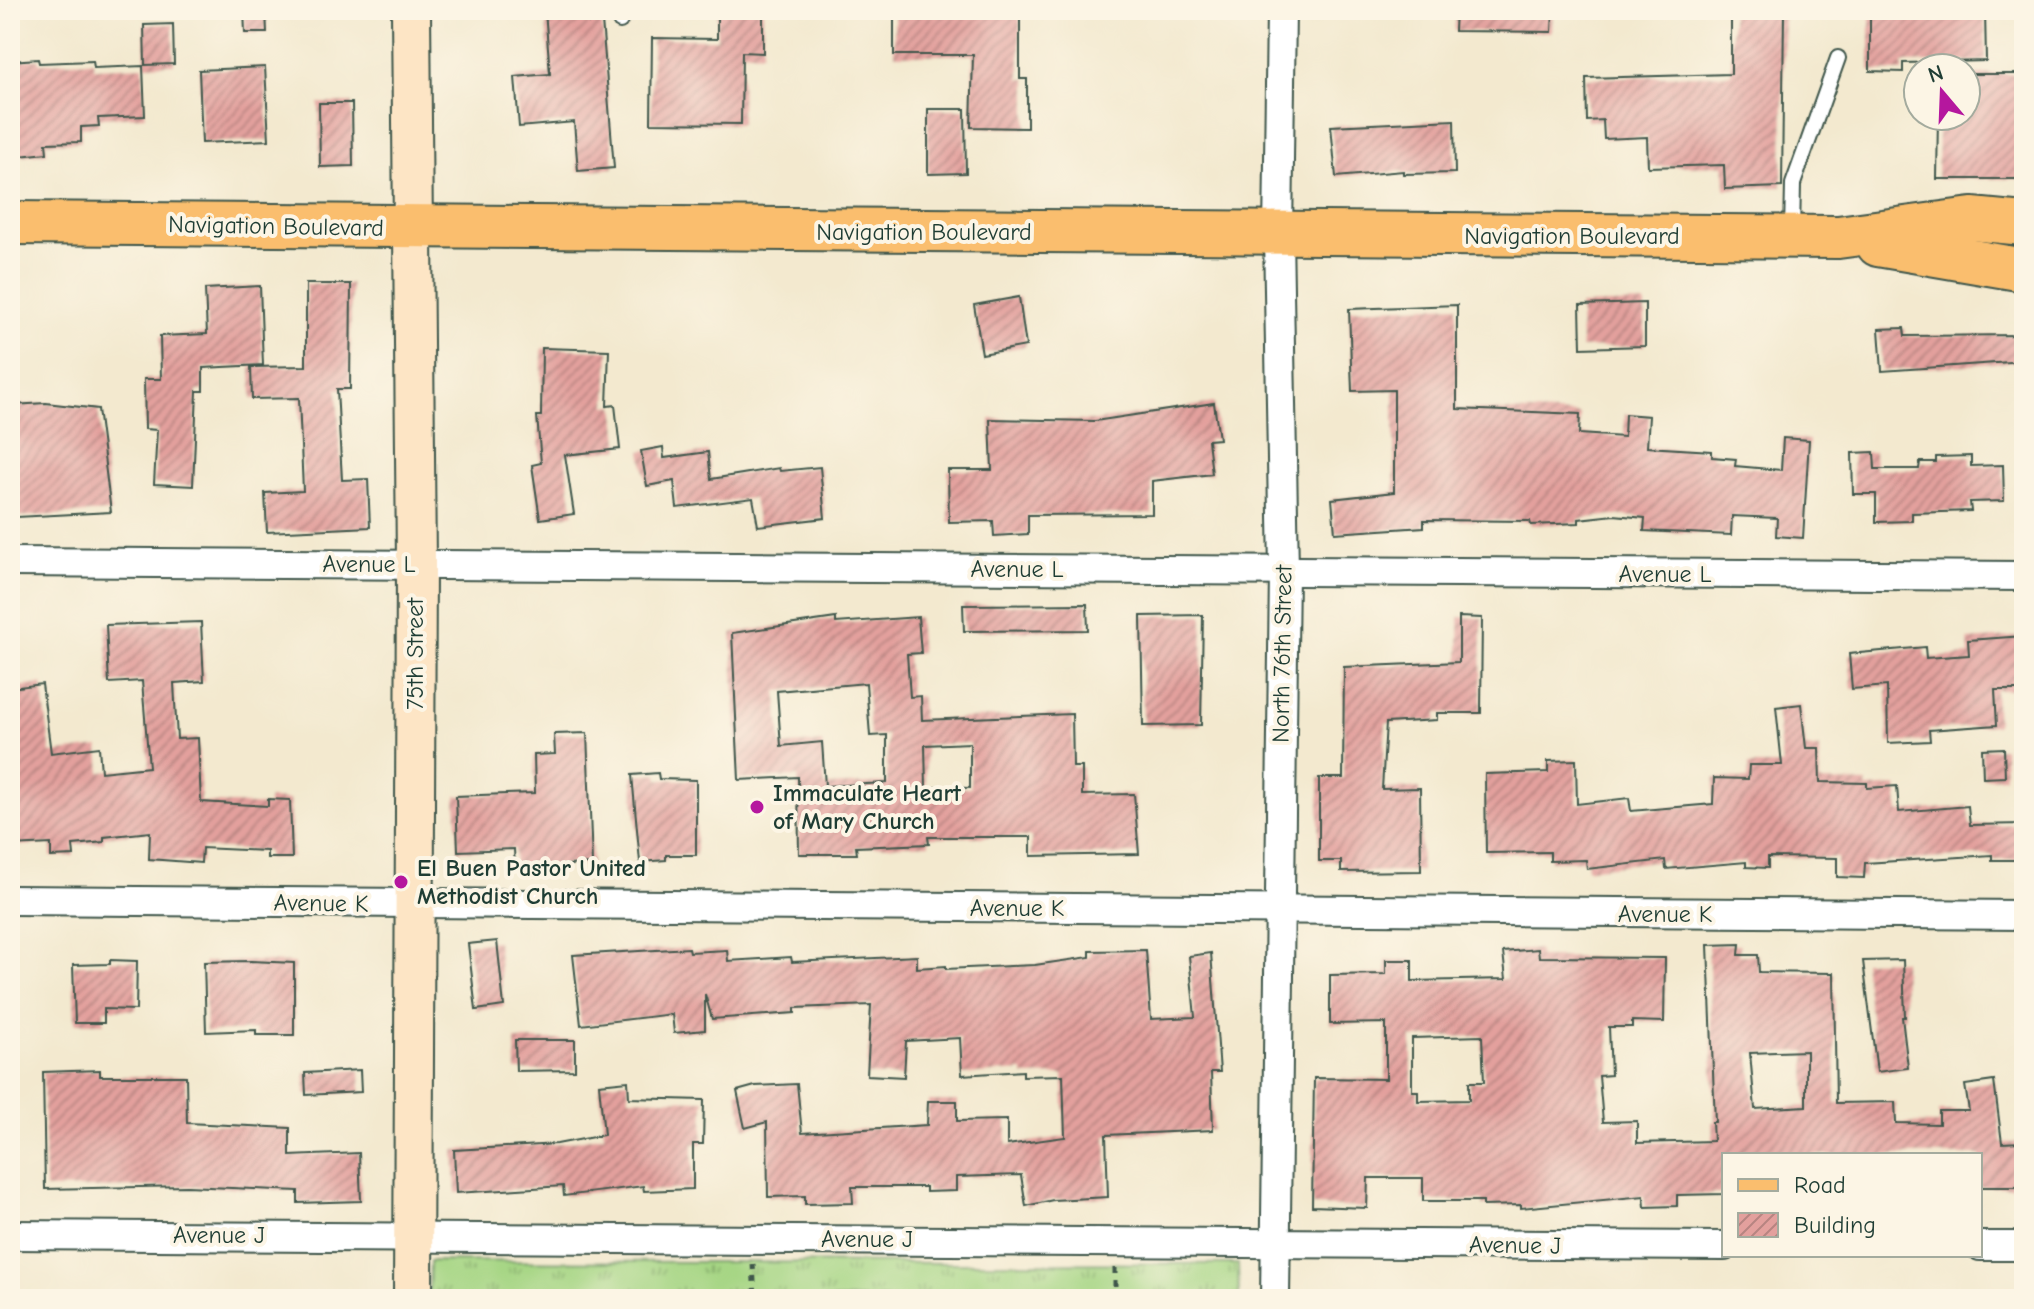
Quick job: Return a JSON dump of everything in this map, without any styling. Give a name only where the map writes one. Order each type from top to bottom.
[{"type":"main road","name":"75th Street","points":[[411,10],[416,564],[413,1299]]},
{"type":"main road","name":"Navigation Boulevard","points":[[10,223],[1792,237],[1838,237],[1972,219],[2024,224]]},
{"type":"main road","name":"Navigation Boulevard","points":[[1838,237],[2024,270]]},
{"type":"street","name":"North 76th Street","points":[[1275,1299],[1277,910],[1284,571],[1278,235],[1281,10]]},
{"type":"street","name":"Avenue L","points":[[10,562],[2024,576]]},
{"type":"street","name":"Avenue K","points":[[10,900],[2024,915]]},
{"type":"street","name":"Avenue J","points":[[10,1235],[414,1235],[1722,1246]]},
{"type":"street","points":[[1982,1246],[2024,1246]]},
{"type":"lane","points":[[1792,237],[1793,184],[1838,58]]},
{"type":"green space","points":[[430,1261],[1238,1264],[1239,1299],[429,1299]]},
{"type":"building","points":[[244,10],[266,10],[267,33],[245,33]]},
{"type":"building","points":[[545,10],[588,10],[589,23],[602,21],[614,168],[578,171],[574,122],[519,127],[515,77],[550,74]]},
{"type":"building","points":[[717,10],[763,10],[763,53],[742,52],[741,124],[651,123],[652,38],[717,39]]},
{"type":"building","points":[[894,10],[1020,10],[1020,79],[1027,79],[1027,128],[971,127],[973,55],[894,55]]},
{"type":"building","points":[[1455,10],[1553,10],[1552,32],[1454,31]]},
{"type":"building","points":[[1731,10],[1784,10],[1782,187],[1725,189],[1724,165],[1648,167],[1647,137],[1604,139],[1603,120],[1587,121],[1586,78],[1731,74]]},
{"type":"building","points":[[1870,10],[1985,10],[1986,61],[1982,61],[1982,52],[1902,52],[1902,72],[1870,71]]},
{"type":"building","points":[[173,24],[174,64],[145,65],[144,25]]},
{"type":"building","points":[[38,59],[39,63],[93,61],[94,68],[143,66],[145,116],[98,118],[99,126],[81,127],[81,142],[46,143],[47,153],[10,157],[10,61]]},
{"type":"building","points":[[265,67],[269,140],[202,143],[199,70]]},
{"type":"building","points":[[1982,74],[2024,74],[2024,179],[1937,179],[1938,132],[1982,132]]},
{"type":"building","points":[[319,103],[352,103],[353,166],[320,167]]},
{"type":"building","points":[[928,109],[965,109],[966,173],[928,174]]},
{"type":"building","points":[[1454,120],[1455,173],[1403,174],[1403,171],[1336,177],[1331,126]]},
{"type":"building","points":[[306,284],[351,284],[350,389],[337,389],[342,480],[368,479],[370,527],[267,532],[265,493],[303,491],[299,398],[252,399],[251,367],[306,366]]},
{"type":"building","points":[[260,286],[263,365],[203,368],[203,391],[197,391],[193,486],[154,484],[157,430],[145,429],[144,379],[161,379],[160,336],[207,334],[205,289]]},
{"type":"building","points":[[1019,297],[1026,346],[982,354],[974,305]]},
{"type":"building","points":[[1645,303],[1645,346],[1581,348],[1580,305]]},
{"type":"building","points":[[1457,305],[1457,409],[1580,414],[1579,434],[1624,437],[1625,414],[1649,416],[1647,447],[1712,451],[1712,457],[1736,459],[1735,466],[1781,470],[1783,438],[1809,440],[1803,538],[1776,536],[1777,518],[1732,516],[1731,535],[1644,531],[1645,518],[1614,515],[1579,519],[1579,523],[1531,525],[1530,521],[1424,520],[1424,527],[1335,533],[1332,499],[1394,492],[1394,390],[1352,391],[1349,309]]},
{"type":"building","points":[[1904,328],[1905,336],[2024,335],[2024,361],[1882,371],[1879,329]]},
{"type":"building","points":[[542,348],[609,350],[607,406],[615,405],[620,449],[565,455],[574,514],[540,519],[532,465],[541,463],[537,416],[541,416]]},
{"type":"building","points":[[46,403],[98,409],[111,512],[17,517],[17,507],[10,507],[10,457],[15,457],[13,405]]},
{"type":"building","points":[[1214,403],[1219,439],[1208,440],[1212,474],[1152,481],[1152,514],[1028,515],[1028,534],[994,536],[993,521],[949,522],[948,470],[992,470],[990,419],[1095,421]]},
{"type":"building","points":[[663,447],[664,458],[708,452],[711,479],[779,468],[780,471],[820,467],[825,518],[758,526],[753,498],[677,508],[674,481],[647,486],[641,451]]},
{"type":"building","points":[[1874,452],[1875,469],[1919,469],[1920,462],[1936,462],[1936,457],[1971,456],[1971,466],[2003,465],[2004,501],[1970,502],[1971,511],[1912,513],[1912,521],[1876,522],[1876,494],[1853,494],[1852,453]]},
{"type":"building","points":[[1087,604],[1088,630],[964,631],[963,605]]},
{"type":"building","points":[[1203,615],[1201,725],[1143,726],[1141,616]]},
{"type":"building","points":[[918,617],[921,653],[907,654],[910,697],[921,696],[922,720],[1072,714],[1073,767],[1082,767],[1082,795],[1134,794],[1139,854],[1031,856],[1031,837],[928,837],[929,844],[856,847],[857,854],[799,854],[798,777],[739,780],[732,633],[836,618],[836,623]],"holes":[[[866,683],[870,736],[887,735],[887,783],[825,786],[822,742],[781,746],[777,691]],[[970,743],[970,788],[926,787],[925,745]]]},
{"type":"building","points":[[1459,617],[1482,618],[1481,713],[1437,713],[1437,720],[1386,723],[1382,789],[1420,788],[1421,871],[1341,872],[1341,861],[1319,861],[1319,778],[1343,778],[1344,667],[1459,662]]},
{"type":"building","points":[[201,622],[204,681],[174,683],[177,739],[198,738],[201,802],[268,806],[268,799],[290,800],[292,858],[267,858],[267,851],[202,848],[201,863],[149,859],[150,832],[104,837],[104,842],[73,845],[74,856],[51,857],[51,844],[11,846],[10,738],[16,738],[10,688],[42,684],[51,753],[99,747],[101,772],[149,767],[142,681],[109,683],[106,625]]},
{"type":"building","points":[[2024,636],[2024,690],[1995,690],[1997,725],[1929,730],[1930,741],[1888,743],[1887,686],[1852,689],[1849,654],[1925,647],[1926,658],[1969,655],[1968,640]]},
{"type":"building","points":[[1801,704],[1806,748],[1819,748],[1820,782],[1867,783],[1867,788],[1897,786],[1899,812],[1968,806],[1970,825],[2024,824],[2024,860],[1992,860],[1992,855],[1865,863],[1864,878],[1837,877],[1837,858],[1768,857],[1768,868],[1746,867],[1746,862],[1666,869],[1665,860],[1587,869],[1586,860],[1550,861],[1550,852],[1486,853],[1485,774],[1548,772],[1548,761],[1576,760],[1577,804],[1629,798],[1631,811],[1713,804],[1714,778],[1748,779],[1749,765],[1782,765],[1776,707]]},
{"type":"building","points":[[587,733],[592,864],[515,867],[514,849],[458,851],[456,796],[535,793],[534,755],[555,754],[554,734]]},
{"type":"building","points":[[2004,748],[2005,777],[1983,778],[1982,749]]},
{"type":"building","points":[[658,773],[659,779],[696,780],[696,855],[666,855],[666,860],[640,862],[632,775]]},
{"type":"building","points":[[497,941],[504,1006],[476,1010],[468,944]]},
{"type":"building","points":[[1740,944],[1739,955],[1758,955],[1759,972],[1834,973],[1836,1103],[1895,1102],[1896,1123],[1939,1124],[1939,1111],[1969,1111],[1965,1085],[1994,1081],[2002,1143],[2021,1142],[2021,1187],[1982,1187],[1982,1153],[1722,1153],[1722,1194],[1677,1195],[1677,1206],[1645,1207],[1644,1196],[1521,1208],[1521,1205],[1483,1206],[1483,1201],[1423,1201],[1423,1178],[1368,1178],[1367,1208],[1312,1206],[1314,1078],[1386,1079],[1386,1023],[1330,1024],[1330,975],[1386,974],[1386,960],[1412,960],[1412,981],[1506,979],[1503,952],[1538,949],[1539,957],[1665,958],[1664,1022],[1632,1021],[1632,1027],[1609,1027],[1611,1075],[1599,1076],[1603,1122],[1637,1121],[1637,1143],[1713,1141],[1712,1122],[1715,1122],[1708,945]],"holes":[[[1482,1036],[1484,1082],[1469,1082],[1469,1100],[1418,1101],[1418,1091],[1412,1091],[1412,1038]],[[1806,1051],[1806,1106],[1755,1109],[1750,1053]]]},
{"type":"building","points":[[689,948],[690,952],[727,950],[728,961],[791,957],[792,962],[917,956],[917,968],[946,966],[946,969],[1035,965],[1090,957],[1090,951],[1146,950],[1151,1019],[1195,1017],[1189,956],[1211,953],[1220,1072],[1211,1072],[1213,1130],[1106,1135],[1108,1197],[1053,1200],[1026,1206],[1021,1175],[956,1177],[956,1191],[926,1192],[926,1187],[852,1187],[853,1203],[805,1204],[805,1196],[768,1197],[767,1122],[745,1128],[737,1091],[755,1086],[797,1084],[802,1133],[927,1125],[928,1101],[957,1101],[957,1121],[1007,1120],[1007,1145],[1065,1137],[1063,1075],[1023,1076],[1023,1071],[962,1075],[960,1038],[906,1041],[904,1077],[867,1075],[871,1005],[795,1008],[795,1013],[712,1019],[705,994],[705,1030],[674,1033],[672,1014],[581,1025],[573,955]]},
{"type":"building","points":[[110,960],[137,961],[136,1010],[104,1009],[104,1023],[75,1023],[73,965],[110,964]]},
{"type":"building","points":[[1903,960],[1905,1017],[1902,1017],[1908,1068],[1877,1072],[1863,961]]},
{"type":"building","points":[[204,962],[294,963],[294,1035],[256,1035],[256,1030],[206,1032]]},
{"type":"building","points":[[515,1040],[575,1040],[575,1070],[516,1071]]},
{"type":"building","points":[[100,1070],[100,1076],[186,1076],[187,1123],[290,1128],[290,1156],[359,1153],[361,1201],[298,1203],[298,1191],[187,1186],[45,1189],[43,1072]]},
{"type":"building","points":[[360,1070],[361,1092],[306,1095],[305,1073]]},
{"type":"building","points":[[628,1081],[629,1098],[704,1100],[703,1144],[693,1144],[693,1189],[644,1191],[643,1186],[564,1196],[563,1186],[456,1193],[454,1150],[557,1144],[604,1135],[599,1084]]},
{"type":"place","name":"Immaculate Heart of Mary Church","points":[[757,807]]},
{"type":"place","name":"El Buen Pastor United Methodist Church","points":[[401,882]]}]
